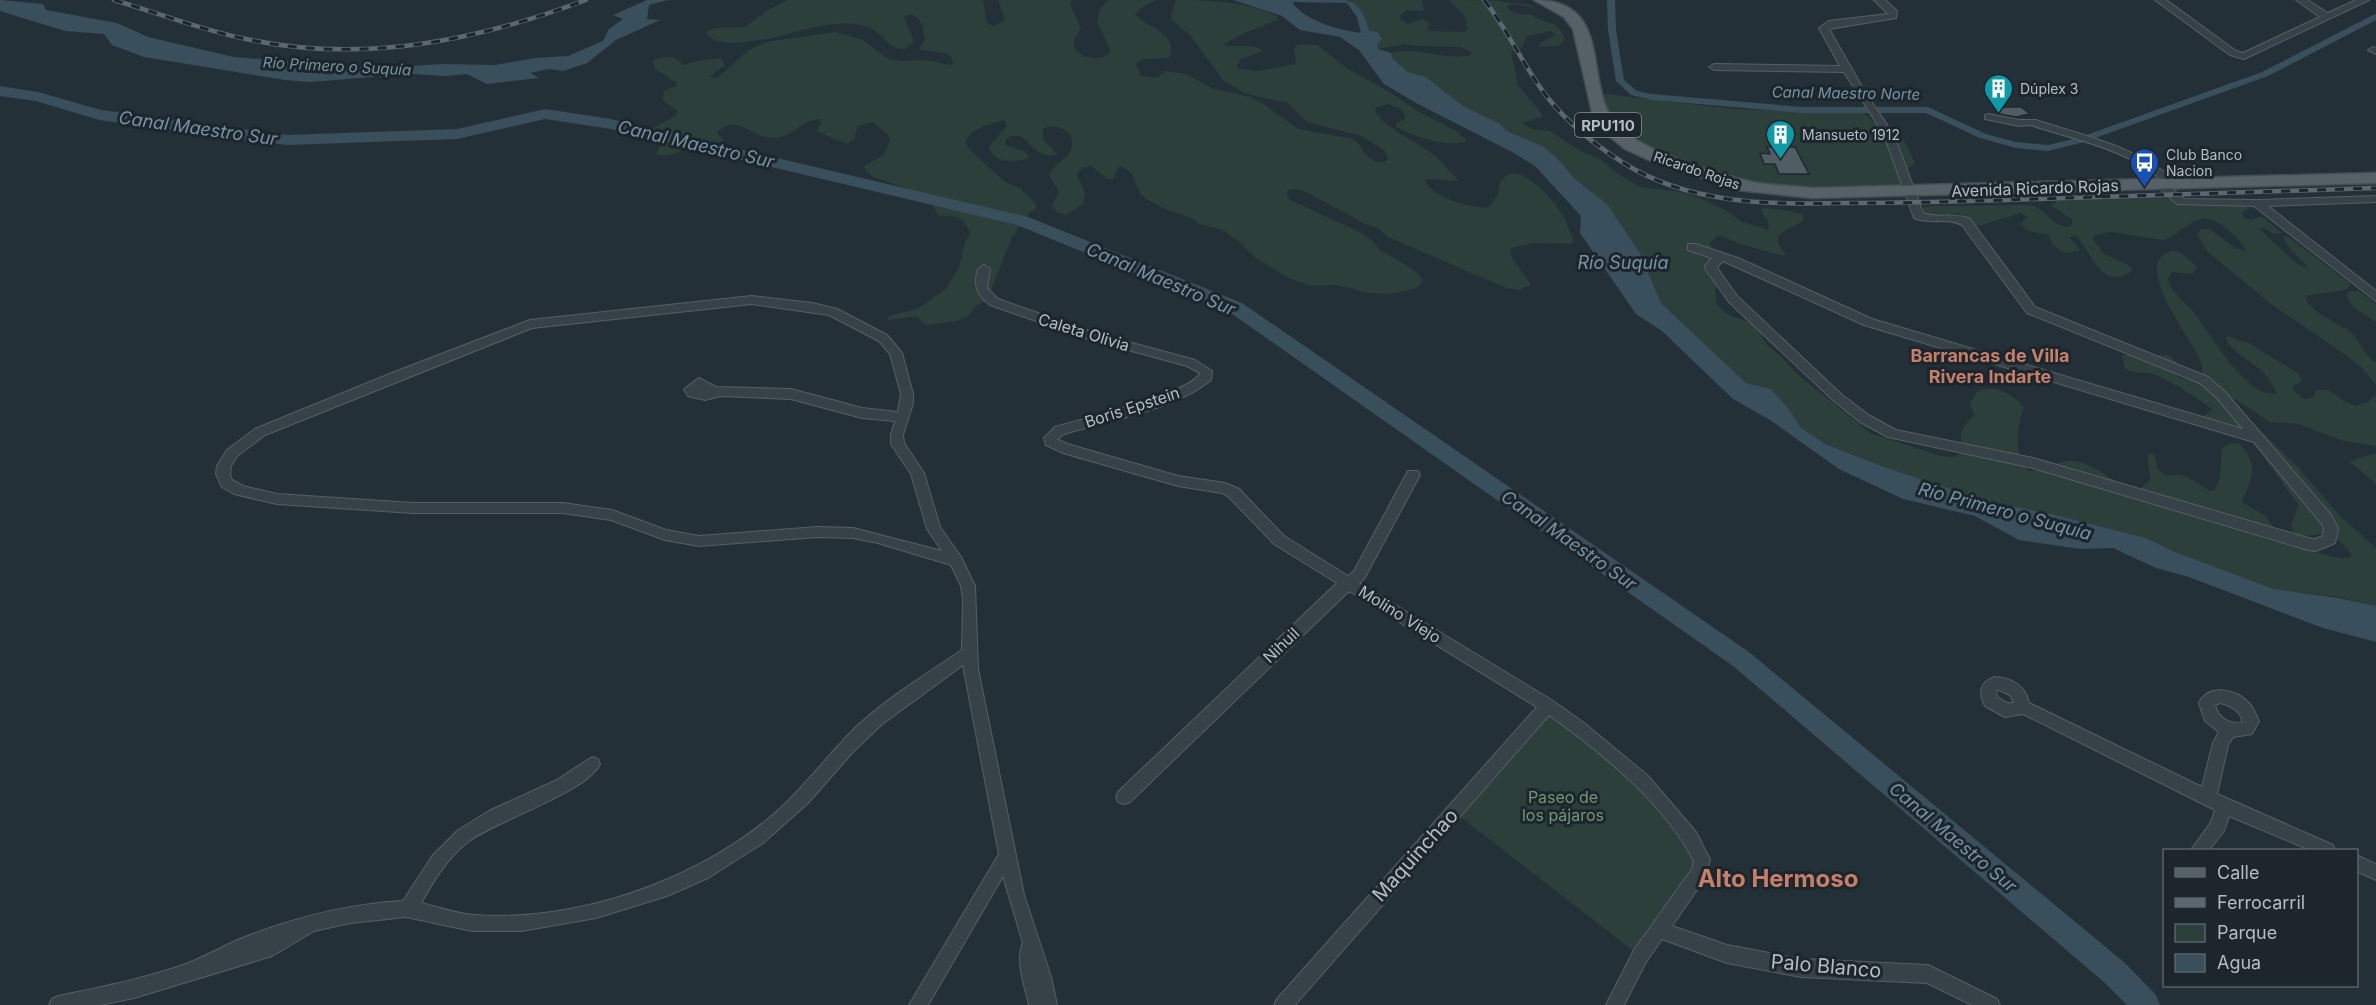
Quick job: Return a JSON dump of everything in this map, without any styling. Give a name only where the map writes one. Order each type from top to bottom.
[{"type":"main road","name":"Ricardo Rojas","points":[[1541,0],[1563,10],[1578,24],[1603,119],[1622,139],[1645,151],[1701,174],[1763,189],[1812,193],[1910,190]]},
{"type":"main road","name":"Avenida Ricardo Rojas","points":[[1910,190],[2069,188],[2376,178]]},
{"type":"street","points":[[1719,258],[1711,266],[1712,270],[1733,299],[1845,404],[1865,419],[1893,434],[2033,463],[2308,544],[2324,543],[2330,539],[2331,534],[2326,519],[2221,395],[2204,380],[2031,310],[1969,225],[1955,217],[1930,220],[1917,212],[1889,135],[1846,69],[1824,28],[1825,25],[1893,16],[1892,11],[1879,0]]},
{"type":"street","points":[[2160,0],[2233,53],[2248,56],[2364,0]]},
{"type":"street","points":[[2301,0],[2327,17]]},
{"type":"street","points":[[1714,67],[1846,69]]},
{"type":"street","points":[[1989,117],[2019,123],[2032,122],[2134,156],[2157,170],[2181,202],[2257,203],[2376,199]]},
{"type":"street","points":[[2257,203],[2376,297]]},
{"type":"street","points":[[1692,247],[1719,258],[1734,261],[1868,322],[1896,332],[2259,439]]},
{"type":"street","name":"Caleta Olivia","points":[[984,269],[980,286],[983,294],[994,302],[1092,336],[1191,363],[1206,370],[1207,376]]},
{"type":"street","points":[[956,561],[878,538],[838,532],[699,541],[665,535],[612,515],[563,508],[413,508],[287,500],[239,490],[227,483],[223,474],[224,466],[232,453],[260,432],[530,324],[706,307],[742,301],[769,301],[833,312],[883,338],[897,352],[907,387],[907,403],[897,435],[900,450],[917,472],[934,529],[956,561],[968,586],[970,599],[969,653],[1006,855],[1028,938],[1039,962],[1047,1005]]},
{"type":"street","name":"Boris Epstein","points":[[1054,434],[1162,399],[1203,382],[1207,376]]},
{"type":"street","points":[[718,392],[791,394],[868,414],[902,417]]},
{"type":"street","name":"Molino Viejo","points":[[1054,434],[1050,438],[1051,442],[1063,448],[1178,481],[1225,488],[1234,493],[1279,540],[1548,706],[1579,728],[1642,781],[1698,850],[1702,861],[1699,872],[1658,929]]},
{"type":"street","name":"Nihuil","points":[[1124,797],[1334,594],[1359,575],[1413,475]]},
{"type":"street","points":[[58,1005],[134,989],[190,971],[267,938],[336,917],[408,909],[448,920],[505,924],[590,911],[670,888],[754,839],[782,818],[863,732],[891,708],[969,653]]},
{"type":"street","name":"Maquinchao","points":[[1283,1005],[1548,706]]},
{"type":"street","points":[[2021,706],[2224,806],[2325,849]]},
{"type":"street","points":[[2208,797],[2222,742],[2229,729]]},
{"type":"street","points":[[408,909],[436,863],[463,836],[494,817],[573,779],[592,764]]},
{"type":"street","points":[[2200,849],[2218,826],[2224,806]]},
{"type":"street","points":[[918,1005],[1006,855]]},
{"type":"street","points":[[2358,864],[2376,872]]},
{"type":"street","points":[[1615,1005],[1624,985],[1658,929]]},
{"type":"street","name":"Palo Blanco","points":[[1658,929],[1727,954],[1802,968],[1928,974],[1991,1005]]},
{"type":"street","points":[[1028,938],[1031,978],[1038,1005]]},
{"type":"green space","points":[[788,0],[983,0],[987,23],[993,26],[1005,21],[998,0],[1072,0],[1070,4],[1081,28],[1074,40],[1074,48],[1082,55],[1097,58],[1111,52],[1097,22],[1100,9],[1108,0],[1157,0],[1142,7],[1135,14],[1166,37],[1171,50],[1169,58],[1144,59],[1136,63],[1141,76],[1156,78],[1166,71],[1186,74],[1212,88],[1250,97],[1298,129],[1353,139],[1376,162],[1388,160],[1385,151],[1362,136],[1307,122],[1288,103],[1246,94],[1223,80],[1189,34],[1170,19],[1176,0],[1215,1],[1252,7],[1277,16],[1278,20],[1246,32],[1224,44],[1262,49],[1240,60],[1237,66],[1239,69],[1259,71],[1295,64],[1294,49],[1298,44],[1317,45],[1347,68],[1393,94],[1419,112],[1456,131],[1465,139],[1465,142],[1448,143],[1421,137],[1396,127],[1396,124],[1406,118],[1401,109],[1388,104],[1375,108],[1383,121],[1430,152],[1459,181],[1425,179],[1434,191],[1462,204],[1488,208],[1497,196],[1500,182],[1508,174],[1523,176],[1545,192],[1556,205],[1574,241],[1571,244],[1533,243],[1511,248],[1511,256],[1531,285],[1519,290],[1506,288],[1388,237],[1378,228],[1365,224],[1308,193],[1298,189],[1288,190],[1286,193],[1290,200],[1360,232],[1373,241],[1378,249],[1411,268],[1422,278],[1423,282],[1416,288],[1392,294],[1368,293],[1337,285],[1311,286],[1289,278],[1256,258],[1223,230],[1200,224],[1146,199],[1140,193],[1131,173],[1121,166],[1117,169],[1113,179],[1108,179],[1091,166],[1081,169],[1077,175],[1085,193],[1083,204],[1066,215],[1057,212],[1052,206],[1059,192],[1049,175],[1069,154],[1072,143],[1070,134],[1057,127],[1043,129],[1043,139],[1057,154],[1051,155],[1041,153],[1020,136],[1010,136],[1006,139],[1006,145],[1023,151],[1029,156],[1022,160],[999,159],[991,152],[989,146],[1007,126],[1004,120],[971,133],[966,140],[967,147],[1004,181],[1021,189],[1036,204],[1036,208],[1012,237],[987,300],[977,305],[968,316],[957,321],[927,325],[922,323],[917,316],[888,320],[889,316],[917,309],[946,289],[959,267],[965,243],[970,234],[965,223],[959,218],[938,216],[929,196],[873,177],[867,172],[864,166],[884,155],[890,141],[888,135],[873,122],[858,126],[854,139],[847,144],[816,131],[822,123],[818,119],[775,138],[731,125],[717,132],[725,142],[723,147],[693,147],[669,155],[656,154],[659,147],[672,140],[673,137],[651,129],[674,117],[678,111],[663,101],[664,91],[676,86],[677,83],[655,69],[653,61],[661,58],[677,59],[683,65],[721,58],[725,65],[709,77],[717,78],[749,50],[766,42],[835,32],[863,40],[888,59],[927,60],[950,65],[953,63],[951,57],[945,53],[921,50],[920,47],[925,40],[923,28],[918,18],[911,14],[904,17],[914,42],[905,49],[899,49],[890,44],[870,28],[852,24],[826,25],[742,43],[726,43],[714,39],[706,32],[715,28],[745,27],[768,10]]},
{"type":"green space","points":[[1345,0],[1422,0],[1424,11],[1406,10],[1400,19],[1408,24],[1422,19],[1430,24],[1427,28],[1430,31],[1464,32],[1468,29],[1464,15],[1449,0],[1495,1],[1529,5],[1535,8],[1513,4],[1506,7],[1516,13],[1532,15],[1553,24],[1559,28],[1565,39],[1559,46],[1540,47],[1540,43],[1555,35],[1551,31],[1527,36],[1521,49],[1511,52],[1518,85],[1542,114],[1542,117],[1523,123],[1532,129],[1550,131],[1580,151],[1600,159],[1618,174],[1640,187],[1681,192],[1699,198],[1725,210],[1742,222],[1769,230],[1768,221],[1761,210],[1764,208],[1801,214],[1804,219],[1801,222],[1778,237],[1778,243],[1786,254],[1783,256],[1721,236],[1717,236],[1710,243],[1716,268],[1716,301],[1724,312],[1751,322],[1761,329],[1761,335],[1767,345],[1781,356],[1797,374],[1870,433],[1941,456],[1953,457],[1964,453],[1965,450],[1961,435],[1964,427],[1974,415],[1970,403],[1977,392],[1989,388],[1996,389],[2015,399],[2024,408],[2019,423],[2018,449],[2028,471],[2074,461],[2091,466],[2122,485],[2138,491],[2150,480],[2148,457],[2153,453],[2158,468],[2167,475],[2185,476],[2211,491],[2215,490],[2220,477],[2222,449],[2229,444],[2239,443],[2252,464],[2251,478],[2242,501],[2265,516],[2276,531],[2290,541],[2321,554],[2349,558],[2352,555],[2330,536],[2320,534],[2300,536],[2293,531],[2291,525],[2298,507],[2297,503],[2250,438],[2208,419],[2204,416],[2212,409],[2175,385],[2153,374],[2125,368],[2122,355],[2169,355],[2176,362],[2171,370],[2181,378],[2192,379],[2201,376],[2202,367],[2199,358],[2169,307],[2158,278],[2157,266],[2162,256],[2170,251],[2180,252],[2197,267],[2192,274],[2172,272],[2168,279],[2172,288],[2198,318],[2228,360],[2251,385],[2264,392],[2277,394],[2259,368],[2232,347],[2226,339],[2227,336],[2249,343],[2299,374],[2302,381],[2292,389],[2303,399],[2313,398],[2316,390],[2329,390],[2344,401],[2356,406],[2369,401],[2376,394],[2376,446],[2344,441],[2298,424],[2270,422],[2235,399],[2230,401],[2298,467],[2340,516],[2376,548],[2376,606],[2339,597],[2274,589],[2175,552],[2146,538],[2052,514],[1990,502],[1884,467],[1825,444],[1800,427],[1789,409],[1771,389],[1746,383],[1661,303],[1640,253],[1607,204],[1574,178],[1558,159],[1543,147],[1507,131],[1500,124],[1463,106],[1426,77],[1408,72],[1393,59],[1391,53],[1411,51],[1461,56],[1471,55],[1471,52],[1460,47],[1405,44],[1378,49],[1376,44],[1382,36],[1378,32],[1369,31],[1351,2]]},
{"type":"green space","points":[[1605,94],[1734,109],[1864,113],[1874,122],[1900,136],[1915,163],[1899,175],[1904,187],[1814,190],[1745,183],[1662,158],[1612,125],[1601,98]]},
{"type":"green space","points":[[2173,196],[2183,204],[2246,206],[2248,209],[2242,213],[2244,218],[2252,220],[2261,216],[2282,233],[2274,234],[2261,227],[2262,231],[2297,264],[2309,269],[2283,236],[2289,237],[2351,284],[2346,290],[2307,296],[2306,300],[2320,314],[2356,337],[2368,356],[2376,363],[2376,385],[2362,368],[2347,356],[2271,304],[2208,252],[2197,235],[2201,229],[2210,229],[2235,248],[2247,251],[2239,240],[2214,221],[2199,220],[2163,240],[2111,232],[2095,235],[2093,239],[2104,254],[2127,264],[2133,270],[2122,276],[2113,277],[2098,268],[2076,236],[2069,237],[2080,250],[2064,252],[2053,244],[2048,235],[2023,227],[2021,224],[2027,217],[2021,213],[1975,227],[1959,213],[1939,217],[1923,216],[1921,208],[2030,205],[2041,210],[2062,226],[2069,227],[2072,219],[2051,206],[2057,201]]},
{"type":"green space","points":[[2350,291],[2359,291],[2376,304],[2376,322],[2354,308],[2346,295]]},
{"type":"green space","points":[[2376,453],[2376,484],[2349,461]]},
{"type":"green space","name":"Paseo de los pájaros","points":[[1548,706],[1613,755],[1702,860],[1640,956],[1454,812]]},
{"type":"water","name":"Río Primero o Suquía","points":[[0,0],[43,4],[46,10],[117,23],[148,37],[234,57],[378,68],[442,64],[495,65],[535,58],[568,56],[603,41],[609,29],[623,19],[613,15],[647,0],[668,0],[649,5],[647,19],[660,20],[616,40],[587,63],[563,71],[549,69],[530,73],[539,78],[487,84],[467,74],[445,76],[411,74],[309,82],[144,57],[112,45],[104,34],[65,31],[0,11]]},
{"type":"water","name":"Río Suquía","points":[[1233,0],[1345,0],[1351,2],[1362,12],[1369,31],[1378,32],[1382,39],[1377,44],[1378,49],[1391,53],[1393,59],[1408,72],[1426,77],[1463,106],[1500,124],[1507,131],[1544,147],[1574,178],[1607,204],[1640,253],[1661,303],[1746,383],[1771,389],[1789,409],[1800,427],[1825,444],[1884,467],[1990,502],[2052,514],[2146,538],[2175,552],[2274,589],[2339,598],[2376,606],[2376,642],[2323,628],[2189,577],[2156,568],[2113,548],[2080,549],[2019,540],[1975,516],[1903,499],[1839,469],[1770,420],[1733,399],[1662,331],[1636,314],[1580,233],[1581,216],[1535,166],[1384,84],[1359,50],[1340,37],[1300,30],[1282,16]],"holes":[[[1292,2],[1347,3],[1357,17],[1361,33],[1342,30],[1313,19]]]},
{"type":"building","points":[[2021,107],[2030,114],[2016,117],[2000,114],[1995,110]]},
{"type":"building","name":"Mansueto 1912","points":[[1767,147],[1795,147],[1809,174],[1779,174],[1775,164],[1764,164],[1760,153],[1770,154]]},
{"type":"waterway","name":"Canal Maestro Norte","points":[[1611,0],[1612,30],[1620,81],[1634,93],[1652,97],[1802,110],[1928,110],[1983,136],[2016,145],[2048,148],[2081,140],[2265,74],[2376,17]]},
{"type":"waterway","name":"Canal Maestro Sur","points":[[0,91],[38,97],[99,115],[287,140],[457,134],[545,114],[611,124],[1022,221],[1235,307],[1741,659],[2115,973],[2146,1005]]},
{"type":"railway","points":[[114,0],[246,39],[290,46],[333,49],[419,44],[461,37],[503,27],[586,0]]},
{"type":"railway","points":[[1484,0],[1539,86],[1556,108],[1592,141],[1649,177],[1677,188],[1706,195],[1765,202],[1879,203],[2376,188]]},
{"type":"place","name":"Dúplex 3","points":[[1999,114]]},
{"type":"place","name":"Mansueto 1912","points":[[1781,160]]},
{"type":"place","name":"Club Banco Nacion","points":[[2145,188]]},
{"type":"district","name":"Barrancas de Villa Rivera Indarte","points":[[1990,365]]},
{"type":"district","name":"Alto Hermoso","points":[[1778,878]]}]
